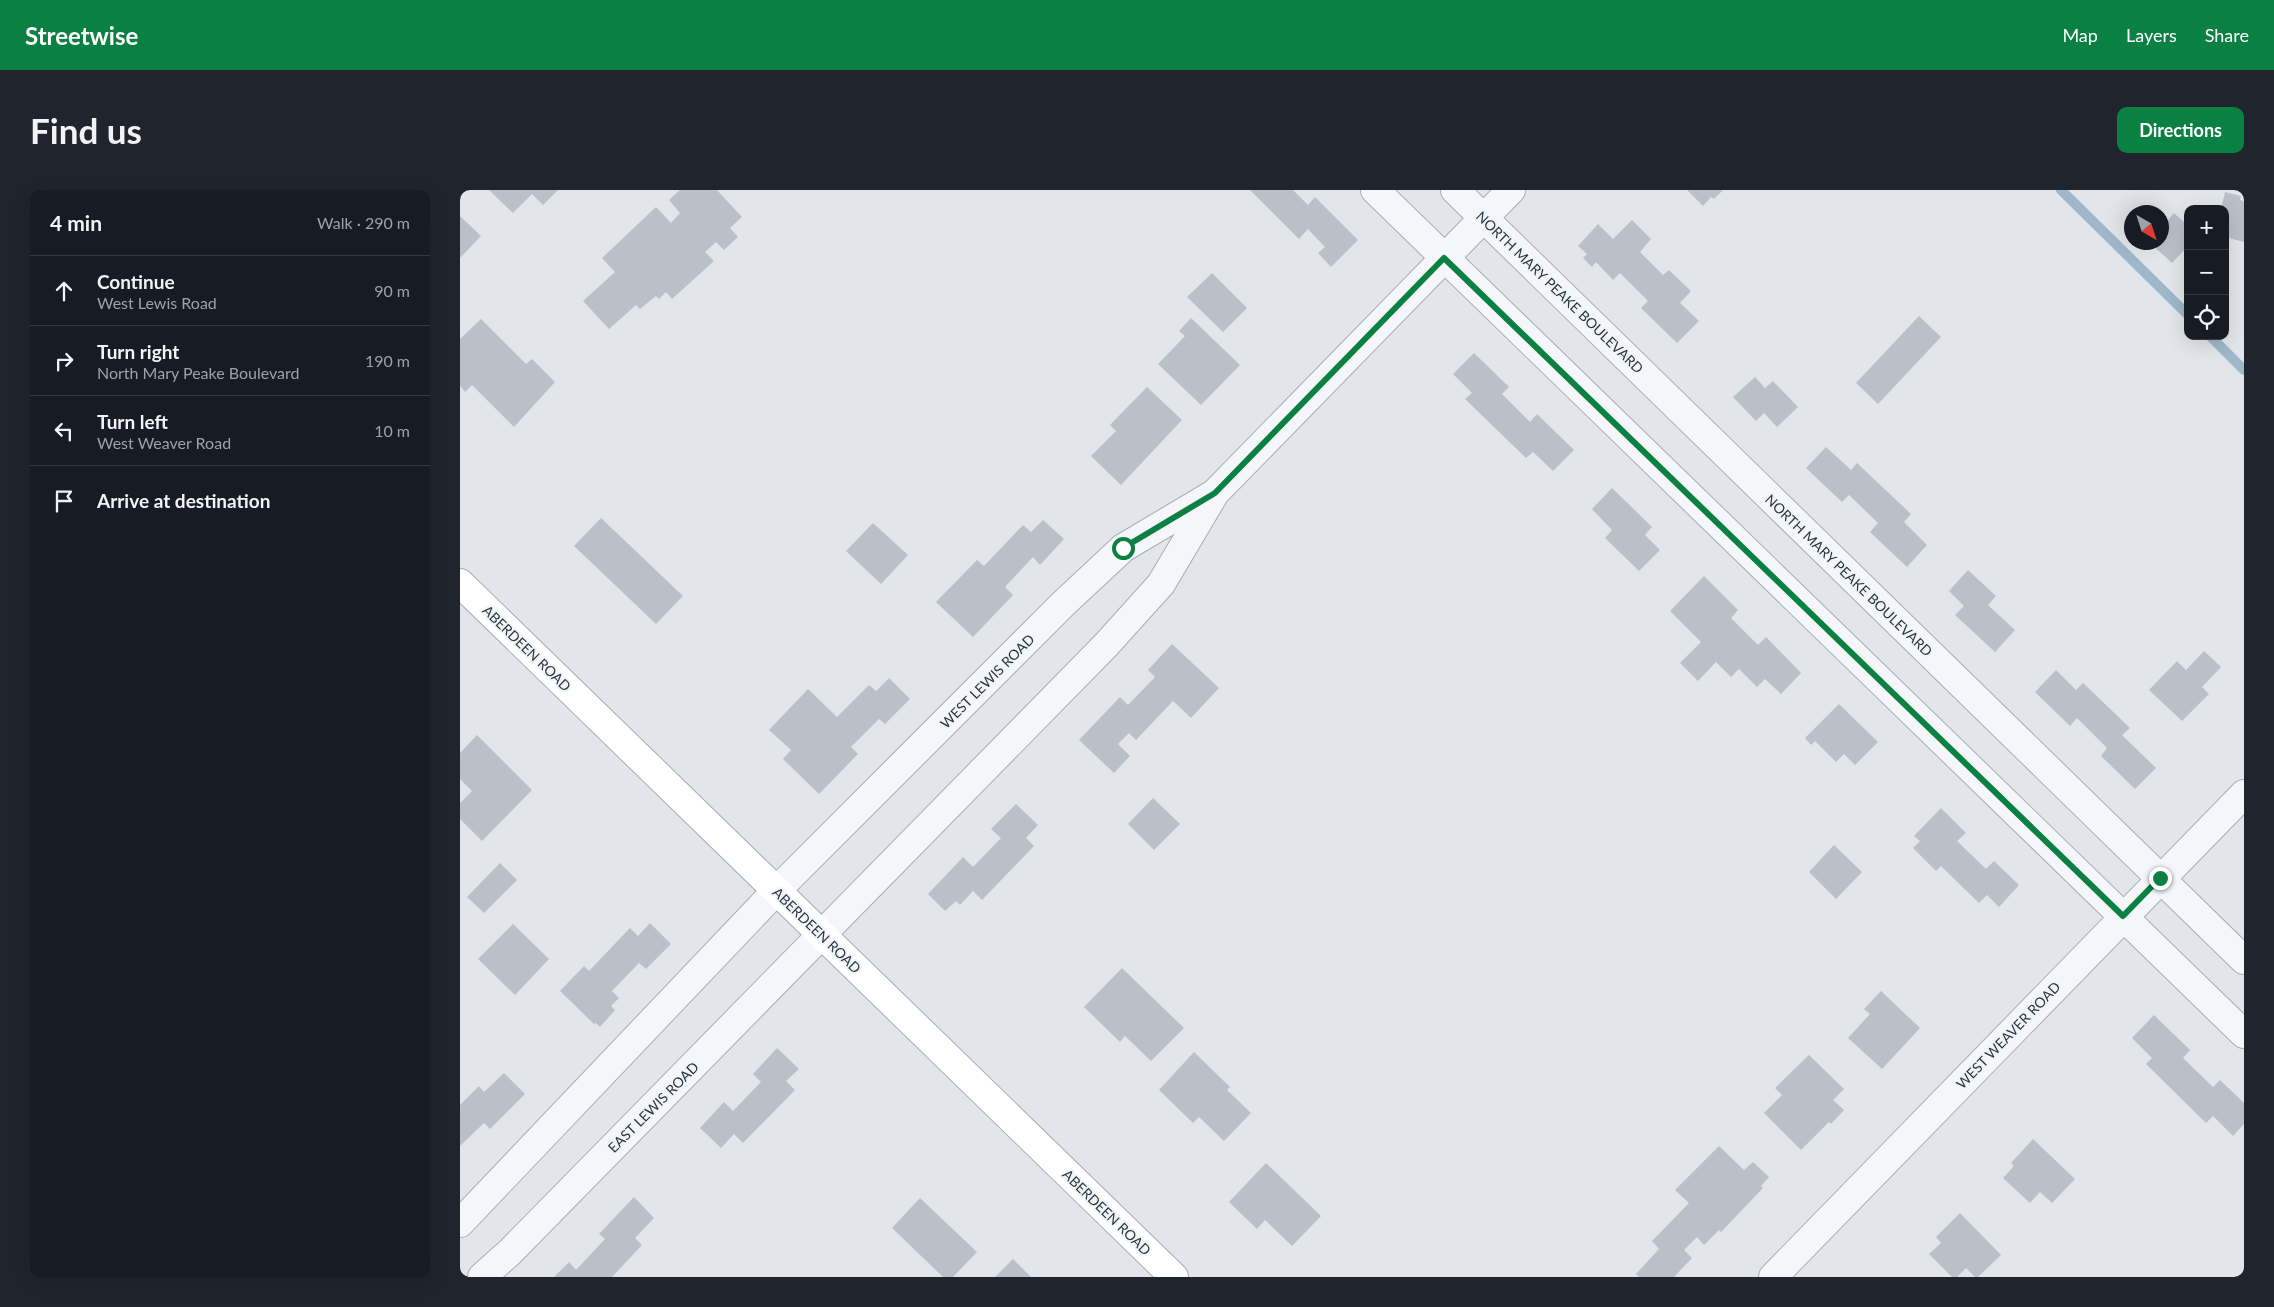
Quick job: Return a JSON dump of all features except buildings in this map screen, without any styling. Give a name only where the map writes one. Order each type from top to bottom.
[{"type":"main road","name":"ABERDEEN ROAD","points":[[460,583],[1174,1277]]},
{"type":"street","points":[[1375,190],[2244,1034]]},
{"type":"street","name":"NORTH MARY PEAKE BOULEVARD","points":[[1455,190],[2244,960]]},
{"type":"street","name":"WEST LEWIS ROAD","points":[[823,935],[1099,652],[1161,584],[1215,493],[1511,190]]},
{"type":"street","name":"WEST LEWIS ROAD","points":[[776,890],[1063,604],[1123,548],[1215,493]]},
{"type":"street","name":"WEST WEAVER ROAD","points":[[1773,1277],[2244,794]]},
{"type":"street","points":[[460,1223],[776,890]]},
{"type":"street","name":"EAST LEWIS ROAD","points":[[482,1277],[517,1245],[823,935]]},
{"type":"waterway","points":[[2061,190],[2184,311]]},
{"type":"waterway","points":[[2214,340],[2244,370]]},
{"type":"route","points":[[1123,548],[1215,493],[1444,258],[2123,916],[2160,878]]}]
